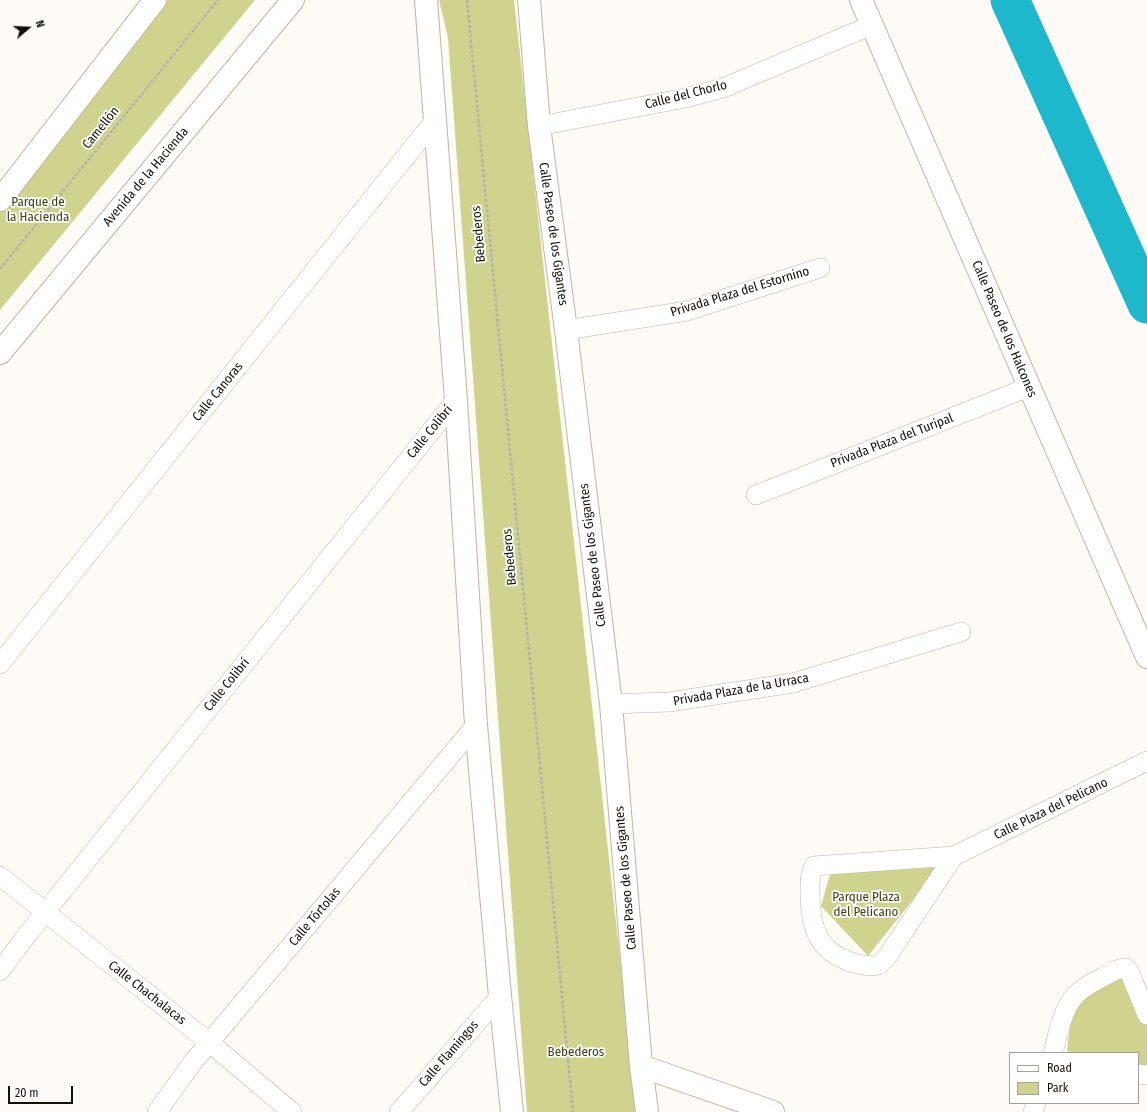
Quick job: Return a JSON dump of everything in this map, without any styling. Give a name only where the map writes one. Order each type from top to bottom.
[{"type":"main road","points":[[0,200],[155,0]]},
{"type":"main road","name":"Avenida de la Hacienda","points":[[0,353],[293,0]]},
{"type":"main road","points":[[426,0],[456,400],[476,725],[500,996],[512,1112]]},
{"type":"main road","name":"Calle Paseo de los Gigantes","points":[[529,0],[539,126],[566,330],[611,704],[647,1112]]},
{"type":"main road","name":"Calle Paseo de los Halcones","points":[[861,0],[1147,657]]},
{"type":"main road","points":[[642,1066],[773,1112]]},
{"type":"street","name":"Calle del Chorlo","points":[[539,126],[685,98],[723,88],[872,25]]},
{"type":"street","name":"Calle Canoras","points":[[0,664],[435,120]]},
{"type":"street","name":"Privada Plaza del Estornino","points":[[566,330],[687,311],[820,268]]},
{"type":"street","name":"Privada Plaza del Turipal","points":[[756,495],[1029,387]]},
{"type":"street","name":"Calle Colibrí","points":[[0,971],[456,400]]},
{"type":"street","name":"Privada Plaza de la Urraca","points":[[611,704],[669,702],[794,683],[961,632]]},
{"type":"street","name":"Calle Tórtolas","points":[[157,1112],[193,1062],[476,725]]},
{"type":"street","name":"Calle Plaza del Pelicano","points":[[954,856],[887,957],[878,965],[866,966],[836,956],[828,950],[817,934],[813,926],[811,912],[811,875],[814,866],[954,856],[1147,761]]},
{"type":"street","name":"Calle Chachalacas","points":[[0,876],[210,1042],[292,1112]]},
{"type":"street","points":[[1053,1052],[1064,1015],[1075,996],[1086,987],[1111,972],[1123,968],[1126,968],[1129,971],[1147,1015]]},
{"type":"street","name":"Calle Flamingos","points":[[399,1112],[500,996]]},
{"type":"path","name":"Camellón","points":[[0,269],[218,0]]},
{"type":"path","name":"Bebederos","points":[[467,0],[573,1112]]},
{"type":"green space","name":"Parque de la Hacienda","points":[[168,0],[255,0],[0,310],[0,204]]},
{"type":"green space","name":"Bebederos","points":[[439,0],[514,0],[637,1112],[527,1112],[448,38]]},
{"type":"green space","name":"Parque Plaza del Pelicano","points":[[944,861],[868,956],[821,906],[830,874]]},
{"type":"green space","points":[[1125,970],[1147,1020],[1147,1073],[1139,1073],[1139,1052],[1067,1051],[1071,1017],[1078,998]]},
{"type":"waterway","points":[[1010,0],[1147,304]]}]
